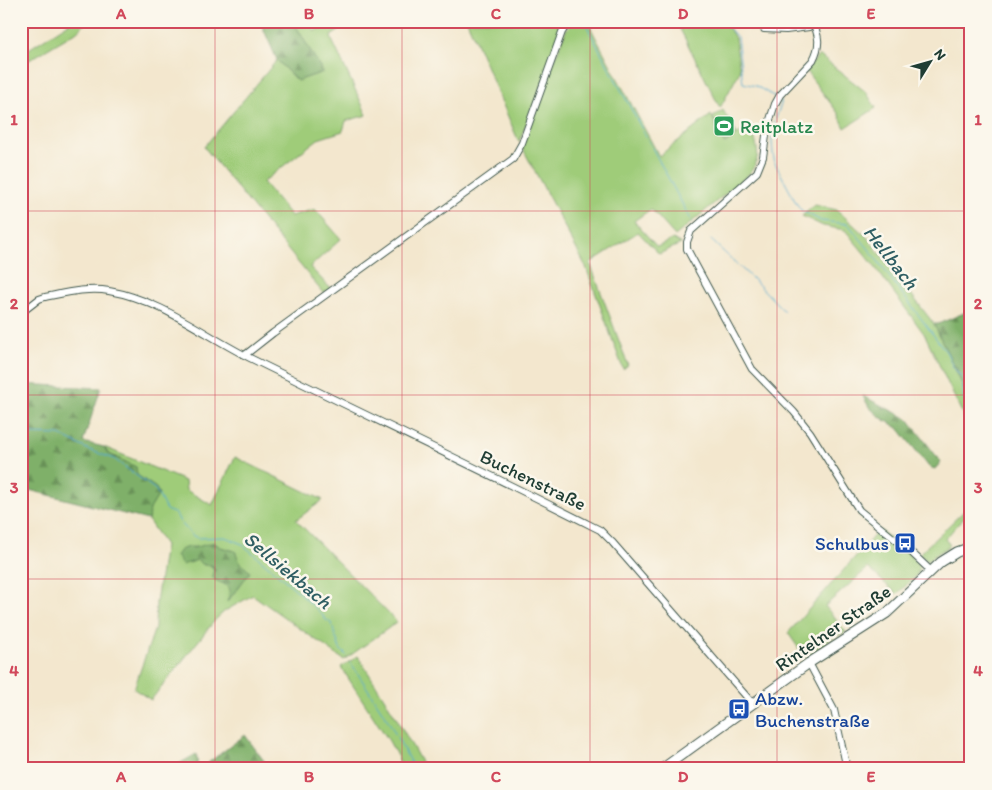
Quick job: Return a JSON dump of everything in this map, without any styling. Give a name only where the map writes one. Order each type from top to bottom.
[{"type":"main road","name":"Rintelner Straße","points":[[662,769],[809,663],[887,613],[948,557],[971,547]]},
{"type":"street","points":[[245,355],[272,333],[513,158],[522,143],[562,32],[570,21]]},
{"type":"street","points":[[762,21],[764,30],[809,27],[813,23],[819,39],[816,54],[813,60],[780,95],[775,104],[767,129],[760,167],[752,178],[691,232],[687,242],[688,249],[752,368],[794,412],[810,432],[859,510],[931,571]]},
{"type":"street","name":"Buchenstraße","points":[[21,313],[34,302],[45,297],[86,291],[109,291],[164,310],[245,355],[600,530],[753,704]]},
{"type":"street","points":[[809,663],[834,710],[847,769]]},
{"type":"green space","points":[[72,21],[88,21],[76,32],[21,65],[21,54]]},
{"type":"green space","points":[[260,21],[293,21],[323,72],[297,81],[277,60]]},
{"type":"green space","points":[[293,21],[309,21],[315,31],[332,21],[354,21],[331,36],[367,115],[346,121],[343,131],[318,139],[263,182],[291,216],[315,209],[341,239],[310,267],[331,289],[323,293],[204,147],[277,60],[297,81],[323,72]]},
{"type":"green space","points":[[467,21],[567,21],[519,142],[518,140]]},
{"type":"green space","points":[[574,21],[587,21],[659,156],[711,115],[724,144],[751,125],[757,151],[756,163],[748,175],[675,236],[651,209],[634,221],[657,247],[673,239],[681,244],[659,254],[638,232],[590,263],[628,365],[623,369],[586,267],[522,147],[566,30]]},
{"type":"green space","points":[[676,21],[725,21],[735,38],[740,71],[720,108]]},
{"type":"green space","points":[[819,55],[866,92],[876,108],[845,128],[838,113],[806,71]]},
{"type":"green space","name":"Reitplatz","points":[[723,110],[737,134],[724,143],[713,117]]},
{"type":"green space","points":[[815,205],[837,210],[867,237],[934,324],[968,397],[971,399],[971,432],[925,335],[869,259],[845,230],[823,226],[802,216]]},
{"type":"green space","points":[[971,310],[971,399],[968,397],[934,324]]},
{"type":"green space","points":[[21,384],[101,388],[83,442],[104,447],[108,454],[136,467],[137,475],[156,488],[159,494],[150,509],[148,520],[21,488]]},
{"type":"green space","points":[[863,396],[908,419],[941,462],[935,469],[929,467],[898,428],[880,417],[869,407]]},
{"type":"green space","points":[[104,447],[185,481],[186,490],[212,505],[235,457],[323,500],[296,520],[397,622],[344,660],[253,595],[225,611],[216,619],[151,700],[134,689],[155,628],[156,602],[165,545],[148,520],[150,509],[159,494],[156,488],[137,475],[136,467],[108,453]],"holes":[[[188,547],[220,547],[235,551],[240,563],[250,572],[228,601],[230,591],[228,585],[210,565],[204,565],[197,560],[190,563]]]},
{"type":"green space","points":[[965,510],[967,514],[945,539],[950,545],[927,561],[919,554]]},
{"type":"green space","points":[[878,531],[881,531],[906,549],[919,566],[917,575],[897,594],[868,568],[825,606],[846,632],[835,636],[805,657],[788,633]]},
{"type":"green space","points":[[971,540],[971,544],[930,562],[956,545]]},
{"type":"green space","points":[[214,542],[220,547],[235,551],[240,563],[250,572],[227,602],[230,591],[228,586],[215,580],[212,576],[214,569],[211,565],[204,565],[197,560],[182,565],[176,556],[180,550],[188,547],[194,548]]},
{"type":"green space","points":[[358,656],[425,769],[404,769],[389,741],[341,667]]},
{"type":"green space","points":[[245,735],[270,769],[224,769],[208,763]]},
{"type":"green space","points":[[196,754],[197,763],[192,769],[170,769]]},
{"type":"waterway","points":[[584,21],[692,222]]},
{"type":"waterway","name":"Hellbach","points":[[728,21],[728,27],[737,37],[743,83],[756,86],[775,97]]},
{"type":"waterway","name":"Hellbach","points":[[781,100],[771,132],[773,154],[775,163],[795,201],[801,210],[821,221],[848,224],[868,248],[947,353],[953,367],[962,378],[964,401],[971,414]]},
{"type":"waterway","points":[[711,240],[784,311]]},
{"type":"waterway","name":"Sellsiekbach","points":[[21,430],[31,434],[60,435],[87,449],[114,459],[156,490],[166,510],[176,514],[180,522],[192,535],[197,538],[225,537],[242,544],[293,587],[331,623],[340,649],[346,655]]},
{"type":"waterway","name":"Sellsiekbach","points":[[351,663],[389,722],[414,769]]},
{"type":"place","name":"Reitplatz","points":[[724,126]]},
{"type":"place","name":"Schulbus","points":[[905,543]]},
{"type":"place","name":"Abzw. Buchenstraße","points":[[739,709]]}]
